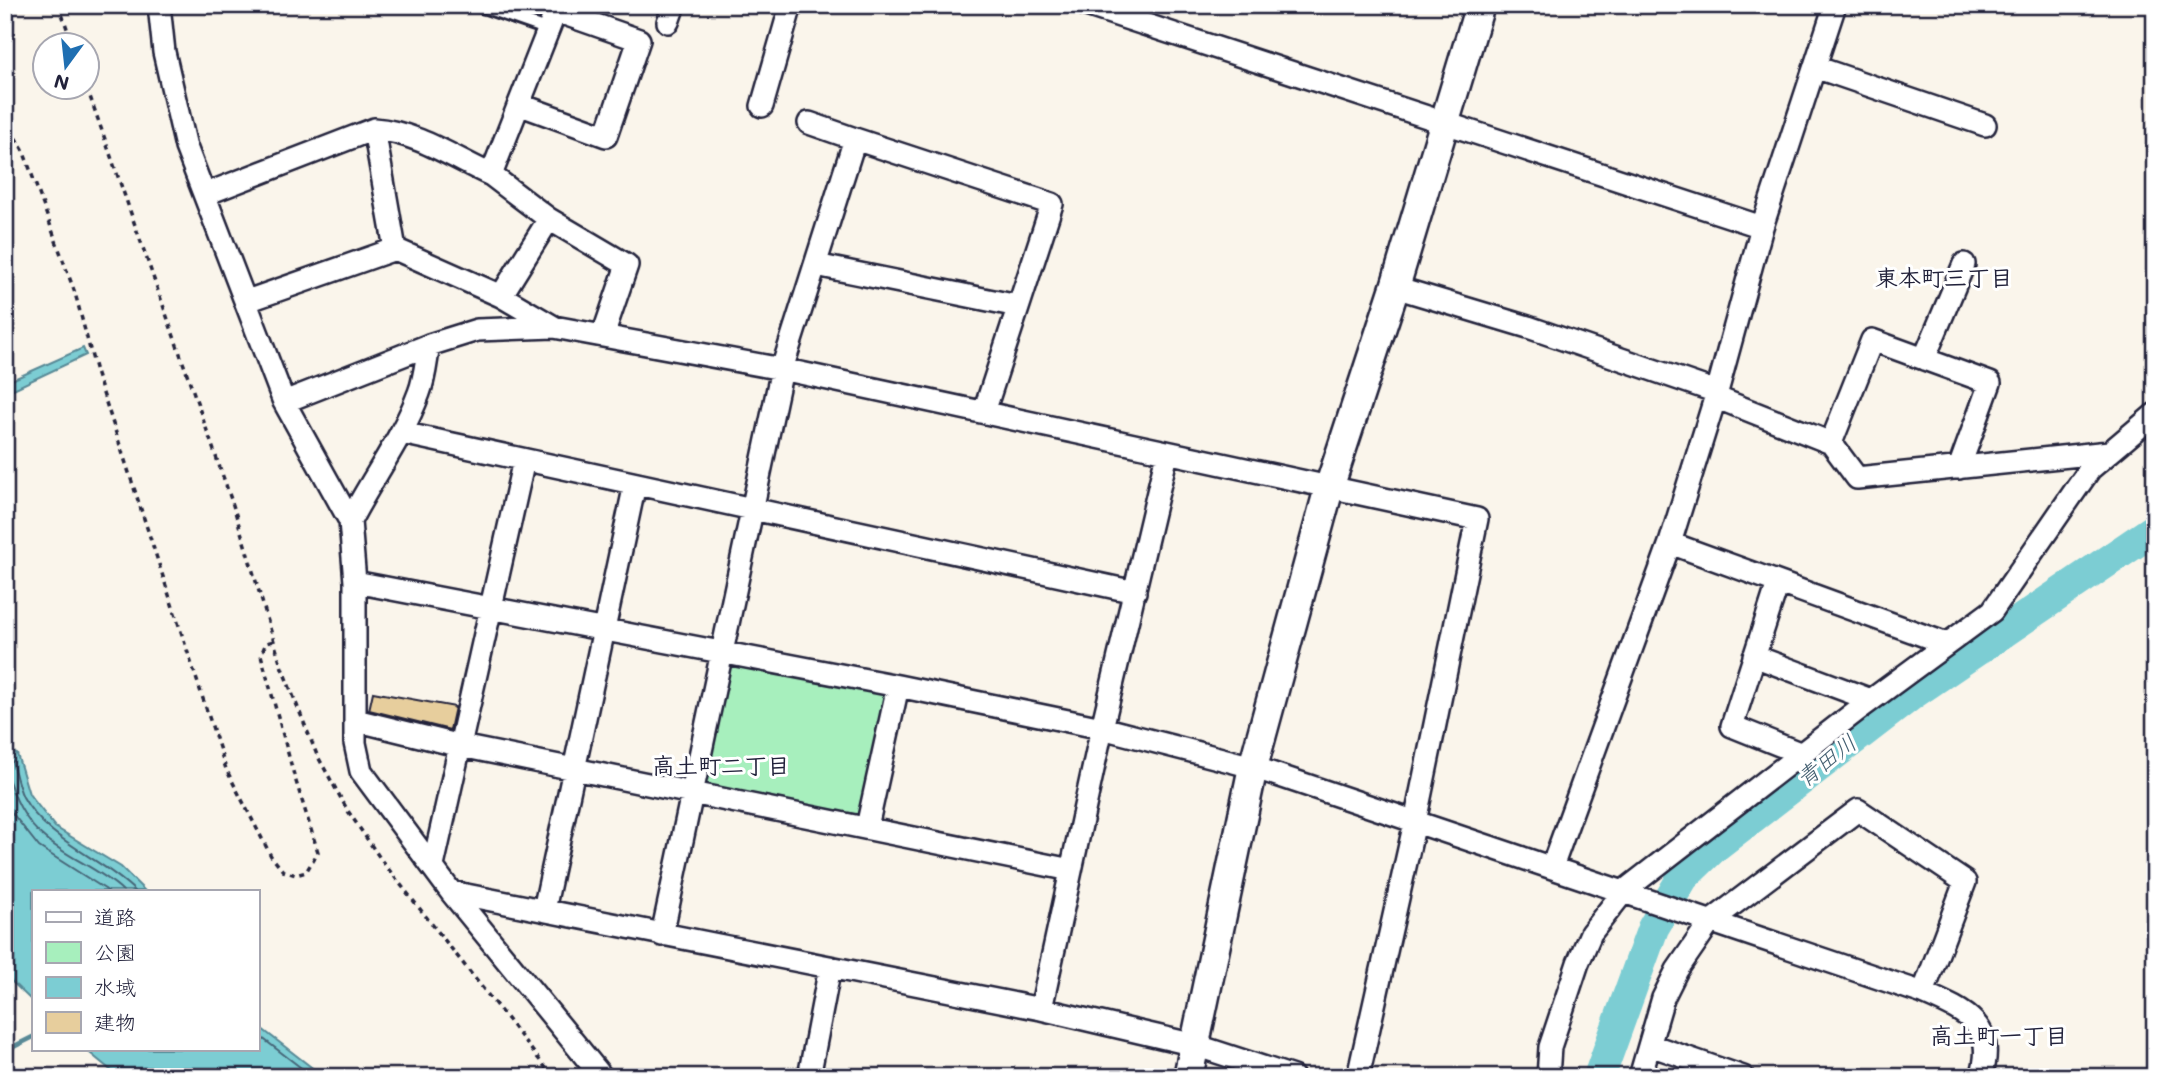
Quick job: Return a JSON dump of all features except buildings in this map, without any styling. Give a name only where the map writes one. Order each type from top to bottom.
[{"type":"street","points":[[159,5],[163,52],[174,110],[186,147],[284,402],[350,521],[355,582],[355,743],[361,771],[451,892],[602,1077]]},
{"type":"street","points":[[762,106],[791,5]]},
{"type":"street","points":[[1086,5],[1441,124],[1762,227]]},
{"type":"street","points":[[1188,1077],[1253,768],[1329,488],[1395,287],[1441,124],[1480,5]]},
{"type":"street","points":[[1552,866],[1670,544],[1716,394],[1762,227],[1835,5]]},
{"type":"street","points":[[491,175],[521,105],[554,15],[639,40],[606,136],[521,105]]},
{"type":"street","points":[[1815,67],[1985,125]]},
{"type":"street","points":[[809,124],[1052,204],[984,412]]},
{"type":"street","points":[[206,194],[374,129],[391,130],[491,175],[550,219],[627,265],[603,335]]},
{"type":"street","points":[[374,129],[395,249]]},
{"type":"street","points":[[662,935],[782,369],[855,139]]},
{"type":"street","points":[[501,296],[550,219]]},
{"type":"street","points":[[247,301],[395,249],[501,296],[554,327]]},
{"type":"street","points":[[1924,359],[1964,264]]},
{"type":"street","points":[[816,265],[1018,306]]},
{"type":"street","points":[[1395,287],[1528,327],[1716,394],[1831,443],[1857,478],[2109,452]]},
{"type":"street","points":[[284,402],[429,345],[477,330],[554,327],[782,369],[1477,519],[1415,822],[1358,1077]]},
{"type":"street","points":[[1831,443],[1872,340],[1990,383],[1959,468]]},
{"type":"street","points":[[350,521],[372,479],[402,433],[420,390],[429,345]]},
{"type":"street","points":[[1548,1077],[1550,1047],[1591,933],[1630,894],[1802,754],[1992,611],[2090,469],[2155,414]]},
{"type":"street","points":[[402,433],[1135,592]]},
{"type":"street","points":[[1041,1009],[1102,728],[1167,454]]},
{"type":"street","points":[[433,866],[524,460]]},
{"type":"street","points":[[544,910],[635,484]]},
{"type":"street","points":[[1670,544],[1947,644]]},
{"type":"street","points":[[355,582],[1102,728],[1253,768],[1552,866],[1703,920],[1923,993],[1965,1011],[1978,1027],[1985,1042],[1981,1077]]},
{"type":"street","points":[[1778,583],[1732,726],[1802,754]]},
{"type":"street","points":[[1755,656],[1871,700]]},
{"type":"street","points":[[867,827],[898,686]]},
{"type":"street","points":[[355,720],[461,746],[1071,870]]},
{"type":"street","points":[[1640,1077],[1663,998],[1703,920],[1858,810],[1965,882],[1923,993]]},
{"type":"street","points":[[451,892],[1041,1009],[1195,1045],[1293,1077]]},
{"type":"street","points":[[808,1077],[830,967]]},
{"type":"street","points":[[1650,1045],[1743,1077]]},
{"type":"lane","points":[[477,5],[554,15]]},
{"type":"path","points":[[60,5],[69,32]]},
{"type":"path","points":[[92,102],[233,505],[296,709],[348,811],[426,919],[553,1077]]},
{"type":"path","points":[[5,121],[23,150],[75,293],[96,372],[226,769],[271,856],[283,871],[296,875],[306,872],[318,852],[261,655],[266,643],[274,641]]},
{"type":"green space","points":[[727,657],[888,692],[861,818],[702,784]]},
{"type":"water","points":[[83,348],[86,355],[5,393],[5,383]]},
{"type":"water","points":[[5,750],[17,754],[29,794],[55,827],[121,867],[144,890],[32,890],[32,1001],[5,975]]},
{"type":"water","points":[[259,1027],[324,1077],[119,1077],[86,1050],[259,1050]]},
{"type":"waterway","name":"青田川","points":[[1599,1077],[1653,928],[1683,877],[1715,846],[1912,694],[2155,529]]},
{"type":"waterway","points":[[5,1051],[32,1038]]},
{"type":"district","name":"東本町三丁目","points":[[1944,277]]},
{"type":"district","name":"高土町二丁目","points":[[721,765]]},
{"type":"district","name":"高土町一丁目","points":[[1999,1035]]}]
